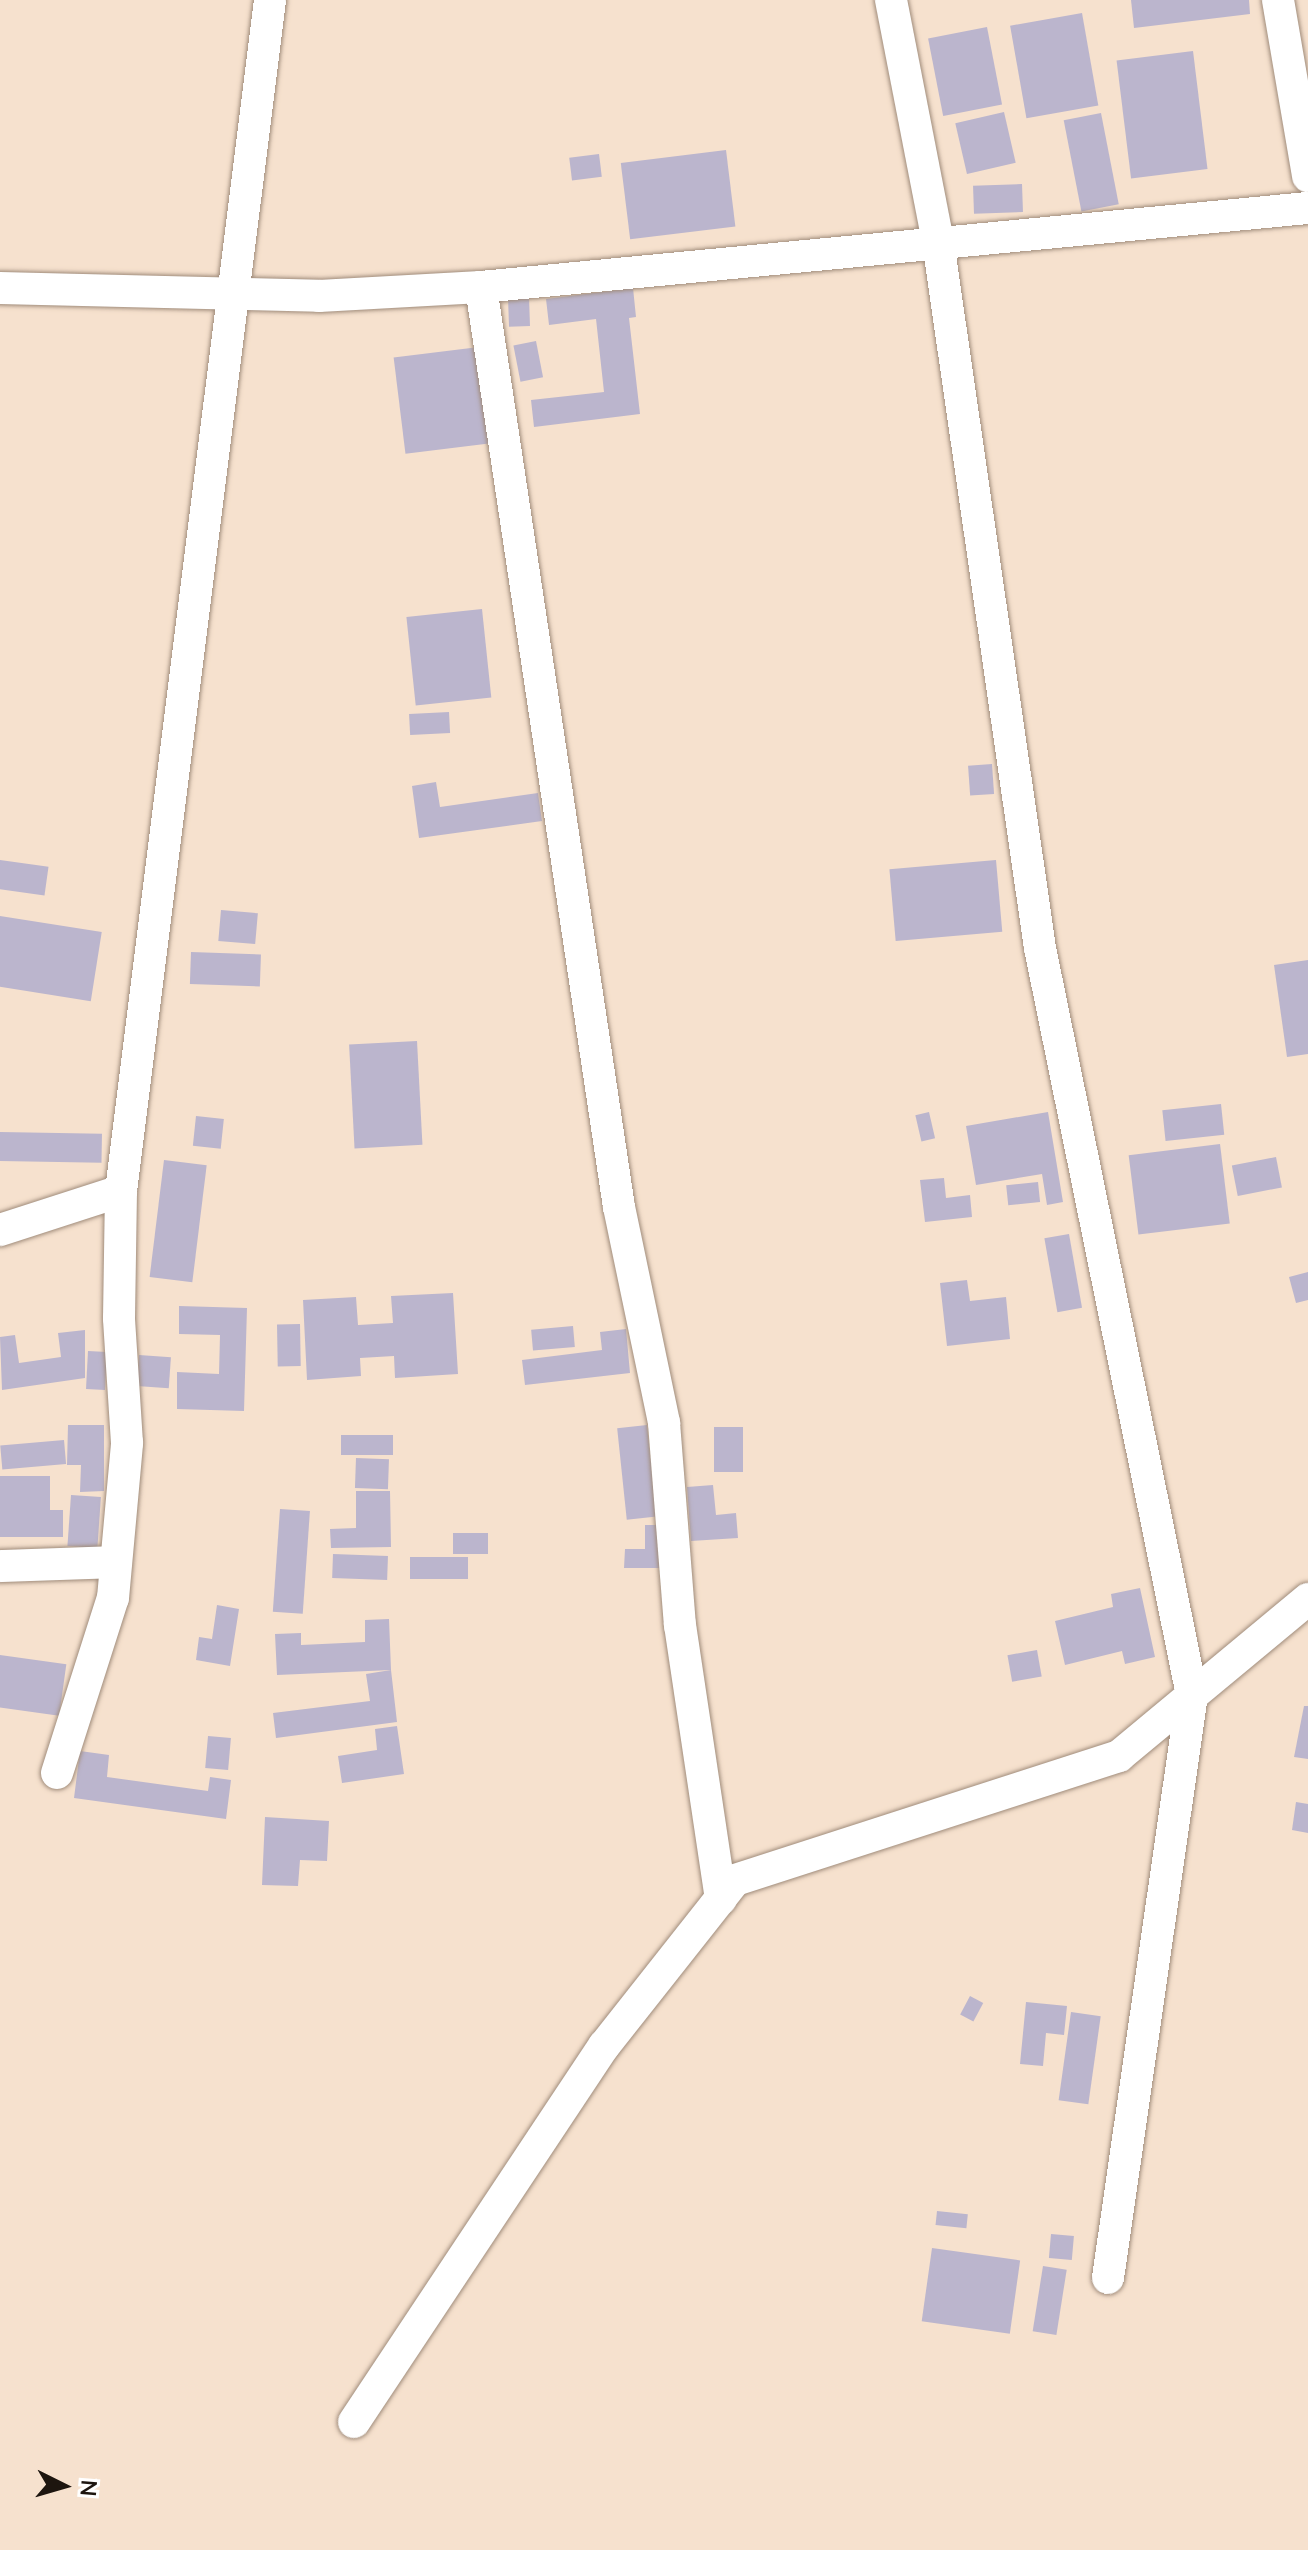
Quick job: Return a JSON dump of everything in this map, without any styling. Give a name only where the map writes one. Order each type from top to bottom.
[{"type":"street","points":[[57,1773],[113,1598],[127,1443],[119,1318],[121,1191],[270,0]]},
{"type":"street","points":[[891,0],[938,242],[1040,948],[1192,1695],[1108,2278]]},
{"type":"street","points":[[1278,0],[1308,176]]},
{"type":"street","points":[[0,288],[231,294],[481,287],[1308,208]]},
{"type":"street","points":[[481,287],[619,1207],[664,1423],[680,1625],[721,1899]]},
{"type":"street","points":[[0,1230],[121,1191]]},
{"type":"street","points":[[0,1566],[116,1562]]},
{"type":"street","points":[[354,2422],[604,2046],[735,1880],[1119,1756],[1308,1599]]},
{"type":"building","points":[[1131,0],[1249,0],[1250,14],[1134,28]]},
{"type":"building","points":[[1082,13],[1098,106],[1026,118],[1010,26]]},
{"type":"building","points":[[987,27],[1002,105],[943,116],[928,38]]},
{"type":"building","points":[[1193,51],[1208,169],[1131,178],[1117,60]]},
{"type":"building","points":[[1004,112],[1016,163],[967,174],[955,123]]},
{"type":"building","points":[[1101,113],[1119,204],[1081,212],[1064,120]]},
{"type":"building","points":[[726,150],[735,226],[630,239],[621,163]]},
{"type":"building","points":[[599,154],[602,177],[572,180],[569,158]]},
{"type":"building","points":[[1022,184],[1023,212],[974,214],[973,186]]},
{"type":"building","points":[[633,288],[636,317],[629,318],[640,414],[534,427],[531,400],[604,392],[596,319],[549,325],[546,299]]},
{"type":"building","points":[[529,297],[530,326],[509,327],[508,298]]},
{"type":"building","points":[[536,341],[543,377],[520,382],[513,345]]},
{"type":"building","points":[[479,347],[491,443],[405,454],[394,357]]},
{"type":"building","points":[[482,609],[491,698],[416,705],[406,617]]},
{"type":"building","points":[[449,712],[450,733],[410,735],[409,714]]},
{"type":"building","points":[[992,764],[994,794],[970,796],[968,766]]},
{"type":"building","points":[[436,782],[440,807],[538,793],[542,821],[419,838],[412,786]]},
{"type":"building","points":[[0,860],[49,867],[44,896],[0,889]]},
{"type":"building","points":[[996,860],[1002,932],[896,941],[889,869]]},
{"type":"building","points":[[221,910],[258,913],[255,944],[218,941]]},
{"type":"building","points":[[0,916],[102,932],[91,1001],[0,987]]},
{"type":"building","points":[[191,952],[261,954],[260,986],[190,984]]},
{"type":"building","points":[[1308,960],[1308,1054],[1287,1057],[1274,965]]},
{"type":"building","points":[[417,1041],[422,1145],[355,1148],[349,1045]]},
{"type":"building","points":[[1221,1104],[1224,1135],[1166,1141],[1162,1110]]},
{"type":"building","points":[[929,1112],[935,1138],[921,1141],[915,1115]]},
{"type":"building","points":[[1048,1112],[1063,1202],[1047,1205],[1042,1174],[976,1185],[966,1126]]},
{"type":"building","points":[[196,1116],[224,1119],[221,1149],[193,1146]]},
{"type":"building","points":[[0,1132],[102,1134],[101,1163],[0,1161]]},
{"type":"building","points":[[1220,1144],[1230,1223],[1138,1235],[1129,1155]]},
{"type":"building","points":[[1276,1157],[1282,1187],[1238,1196],[1232,1166]]},
{"type":"building","points":[[164,1160],[207,1165],[192,1282],[150,1277]]},
{"type":"building","points":[[944,1178],[946,1198],[970,1195],[972,1217],[925,1222],[920,1180]]},
{"type":"building","points":[[1038,1182],[1040,1202],[1008,1205],[1006,1185]]},
{"type":"building","points":[[1069,1234],[1082,1308],[1057,1312],[1044,1238]]},
{"type":"building","points":[[1308,1272],[1308,1300],[1296,1303],[1289,1277]]},
{"type":"building","points":[[967,1280],[970,1301],[1006,1297],[1010,1339],[947,1346],[940,1283]]},
{"type":"building","points":[[453,1293],[458,1374],[395,1378],[394,1356],[360,1358],[361,1376],[307,1380],[303,1300],[356,1297],[358,1325],[393,1323],[391,1296]]},
{"type":"building","points":[[179,1306],[247,1308],[244,1411],[177,1409],[177,1372],[219,1374],[220,1335],[179,1334]]},
{"type":"building","points":[[277,1324],[300,1324],[301,1366],[278,1366]]},
{"type":"building","points":[[573,1326],[575,1347],[533,1351],[531,1330]]},
{"type":"building","points":[[626,1329],[630,1373],[525,1385],[522,1360],[602,1350],[600,1332]]},
{"type":"building","points":[[85,1330],[85,1378],[2,1390],[0,1337],[15,1335],[19,1363],[61,1357],[58,1333]]},
{"type":"building","points":[[88,1351],[107,1352],[105,1390],[86,1389]]},
{"type":"building","points":[[139,1355],[171,1357],[169,1388],[137,1386]]},
{"type":"building","points":[[68,1425],[104,1425],[104,1491],[80,1492],[81,1465],[67,1465]]},
{"type":"building","points":[[647,1425],[657,1516],[627,1520],[617,1428]]},
{"type":"building","points":[[714,1427],[743,1427],[743,1472],[714,1472]]},
{"type":"building","points":[[341,1435],[393,1435],[393,1455],[341,1455]]},
{"type":"building","points":[[64,1440],[66,1464],[2,1469],[0,1446]]},
{"type":"building","points":[[356,1458],[389,1459],[388,1489],[355,1488]]},
{"type":"building","points":[[0,1476],[50,1476],[50,1510],[63,1510],[63,1537],[0,1537]]},
{"type":"building","points":[[713,1485],[716,1515],[736,1513],[738,1538],[691,1541],[687,1487]]},
{"type":"building","points":[[356,1491],[390,1491],[391,1547],[331,1548],[330,1529],[356,1528]]},
{"type":"building","points":[[71,1495],[101,1497],[97,1548],[67,1546]]},
{"type":"building","points":[[280,1509],[310,1511],[303,1614],[273,1612]]},
{"type":"building","points":[[645,1525],[658,1525],[659,1568],[624,1568],[625,1549],[645,1549]]},
{"type":"building","points":[[453,1533],[488,1533],[488,1554],[453,1554]]},
{"type":"building","points":[[333,1554],[388,1556],[387,1580],[332,1578]]},
{"type":"building","points":[[410,1557],[468,1557],[468,1579],[410,1579]]},
{"type":"building","points":[[1140,1588],[1155,1657],[1125,1664],[1122,1651],[1065,1665],[1055,1621],[1113,1607],[1111,1594]]},
{"type":"building","points":[[217,1605],[239,1609],[230,1666],[196,1660],[199,1637],[212,1639]]},
{"type":"building","points":[[389,1619],[391,1670],[277,1675],[275,1634],[301,1633],[301,1645],[365,1642],[365,1620]]},
{"type":"building","points":[[1037,1650],[1042,1677],[1012,1682],[1007,1655]]},
{"type":"building","points":[[0,1655],[66,1664],[59,1716],[0,1708]]},
{"type":"building","points":[[391,1670],[397,1722],[276,1738],[273,1713],[370,1701],[366,1674]]},
{"type":"building","points":[[1304,1706],[1308,1706],[1308,1759],[1294,1757]]},
{"type":"building","points":[[397,1726],[404,1774],[342,1783],[338,1756],[377,1750],[375,1729]]},
{"type":"building","points":[[208,1736],[231,1738],[228,1770],[205,1768]]},
{"type":"building","points":[[80,1751],[109,1755],[107,1777],[208,1791],[210,1777],[231,1780],[226,1819],[74,1798]]},
{"type":"building","points":[[1296,1802],[1308,1804],[1308,1833],[1292,1830]]},
{"type":"building","points":[[265,1817],[329,1821],[327,1861],[300,1860],[298,1886],[262,1885]]},
{"type":"building","points":[[970,1996],[983,2003],[973,2022],[960,2015]]},
{"type":"building","points":[[1026,2002],[1067,2006],[1064,2035],[1046,2033],[1043,2066],[1020,2064]]},
{"type":"building","points":[[1071,2012],[1101,2016],[1088,2104],[1059,2100]]},
{"type":"building","points":[[937,2211],[968,2214],[966,2228],[936,2225]]},
{"type":"building","points":[[1051,2234],[1074,2236],[1072,2260],[1049,2258]]},
{"type":"building","points":[[932,2248],[1020,2260],[1010,2334],[922,2321]]},
{"type":"building","points":[[1043,2266],[1067,2270],[1056,2335],[1033,2331]]}]
